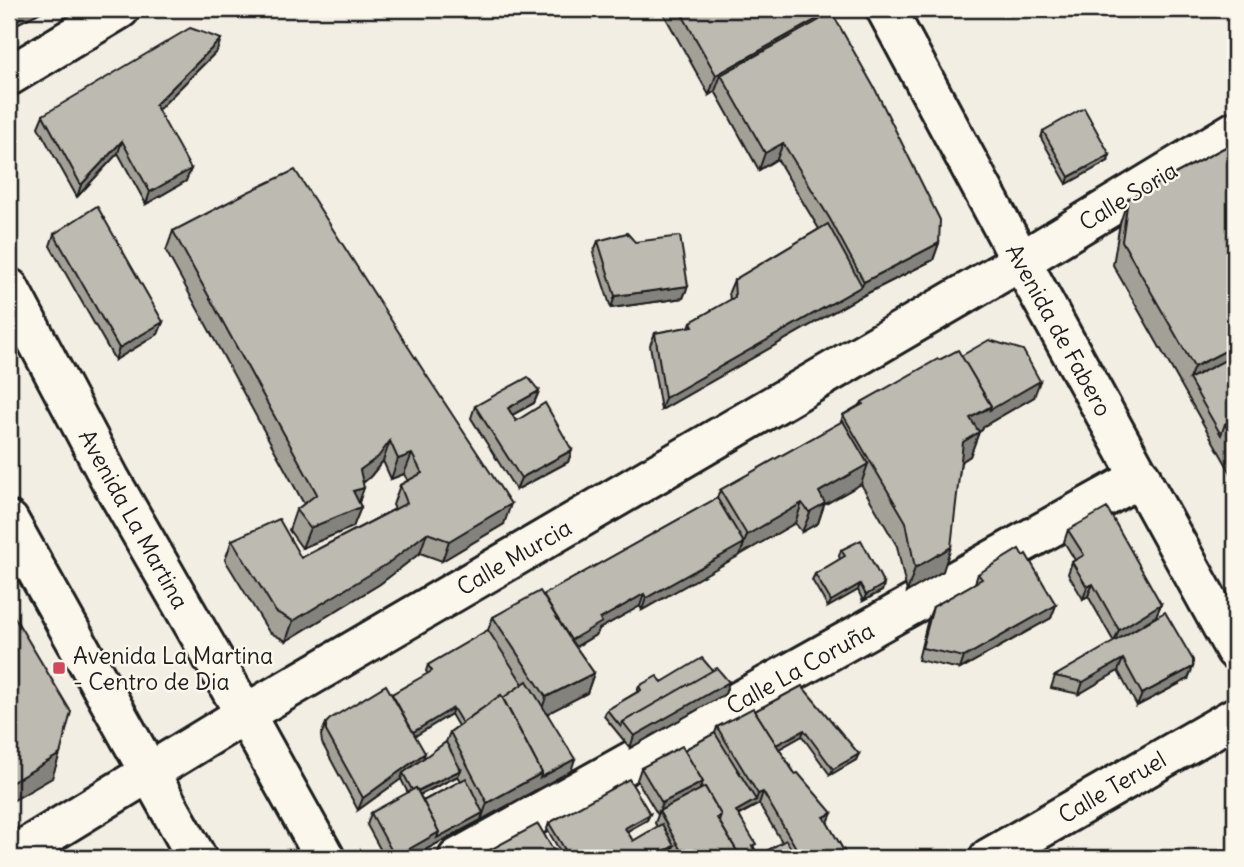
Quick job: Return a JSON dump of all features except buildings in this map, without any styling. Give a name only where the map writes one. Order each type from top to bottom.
[{"type":"street","points":[[9,76],[120,9]]},
{"type":"street","name":"Avenida de Fabero","points":[[886,9],[1235,650]]},
{"type":"street","name":"Calle Soria","points":[[1021,261],[1235,131]]},
{"type":"street","name":"Calle Murcia","points":[[9,858],[245,714],[1021,261]]},
{"type":"street","name":"Avenida La Martina","points":[[9,288],[110,479],[325,858]]},
{"type":"street","name":"Calle La Coruña","points":[[458,858],[1141,477]]},
{"type":"street","points":[[9,521],[197,858]]},
{"type":"street","name":"Calle Teruel","points":[[989,858],[1235,717]]},
{"type":"place","name":"Avenida La Martina - Centro de Dia","points":[[59,668]]}]
